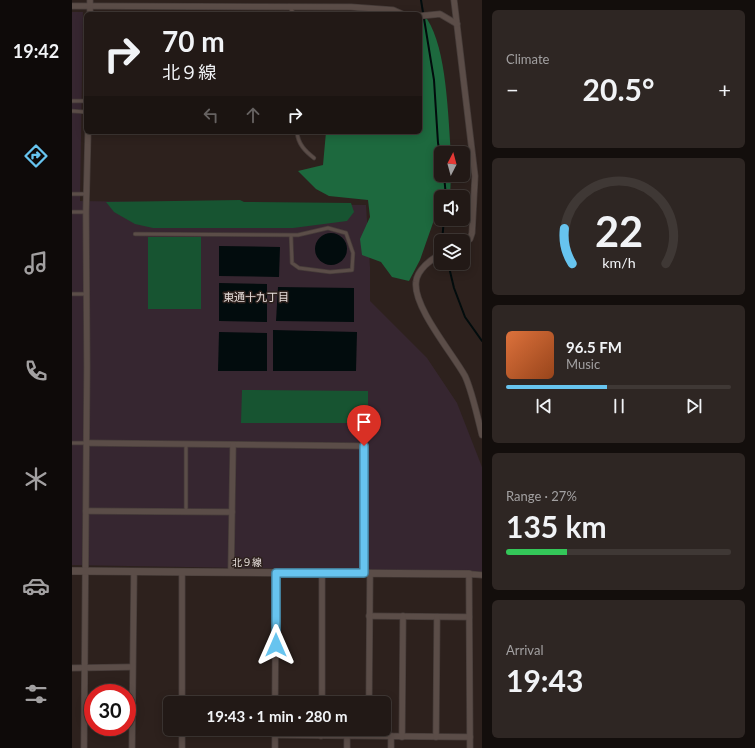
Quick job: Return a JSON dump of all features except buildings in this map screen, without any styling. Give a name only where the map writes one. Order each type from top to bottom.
[{"type":"street","points":[[454,0],[475,176],[472,233],[470,240]]},
{"type":"street","points":[[72,6],[90,3],[351,7],[393,10],[398,12]]},
{"type":"street","points":[[422,16],[440,14],[457,24]]},
{"type":"street","points":[[84,748],[87,443],[86,212],[88,134]]},
{"type":"street","points":[[434,258],[418,274],[416,290],[422,307],[431,324],[465,378],[482,435]]},
{"type":"street","points":[[87,443],[364,446],[367,573],[370,616],[369,696]]},
{"type":"street","points":[[231,572],[233,445]]},
{"type":"street","points":[[86,511],[232,512]]},
{"type":"street","name":"北９線","points":[[72,571],[469,574]]},
{"type":"street","points":[[132,748],[134,572]]},
{"type":"street","points":[[182,572],[182,696]]},
{"type":"street","points":[[275,696],[276,573]]},
{"type":"street","points":[[322,573],[322,696]]},
{"type":"street","points":[[470,748],[469,574],[482,575]]},
{"type":"street","points":[[370,616],[469,617]]},
{"type":"street","points":[[402,736],[403,616]]},
{"type":"street","points":[[436,737],[437,617]]},
{"type":"street","points":[[72,668],[132,667]]},
{"type":"street","points":[[182,736],[182,748]]},
{"type":"street","points":[[275,736],[275,748]]},
{"type":"street","points":[[347,748],[348,736]]},
{"type":"street","points":[[391,748],[391,736],[470,737]]},
{"type":"lane","points":[[289,6],[293,12]]},
{"type":"lane","points":[[72,101],[84,101]]},
{"type":"lane","points":[[72,112],[84,112]]},
{"type":"lane","points":[[297,134],[297,138],[304,151],[314,158]]},
{"type":"lane","points":[[72,194],[87,194]]},
{"type":"lane","points":[[72,212],[86,212]]},
{"type":"lane","points":[[135,234],[298,235],[328,228],[346,233],[354,253],[352,270],[330,272],[299,268],[292,263],[291,235]]},
{"type":"lane","points":[[72,294],[87,294]]},
{"type":"lane","points":[[72,443],[87,443]]},
{"type":"lane","points":[[186,444],[186,512]]},
{"type":"shaded area","points":[[72,12],[83,12],[80,201],[366,205],[370,267],[370,301],[427,358],[457,403],[482,467],[482,572],[72,565]]},
{"type":"shaded area","points":[[328,233],[334,233],[343,237],[347,249],[343,261],[334,265],[328,265],[319,261],[315,252],[315,246],[319,237]]},
{"type":"shaded area","points":[[219,246],[280,247],[279,277],[219,276]]},
{"type":"shaded area","points":[[219,283],[267,284],[267,322],[219,321]]},
{"type":"shaded area","points":[[278,287],[354,288],[354,322],[276,321]]},
{"type":"shaded area","points":[[273,330],[357,332],[356,371],[273,371]]},
{"type":"shaded area","points":[[219,332],[267,333],[267,371],[218,371]]},
{"type":"green space","points":[[427,19],[434,32],[443,65],[450,146],[434,146],[434,182],[451,182],[450,190],[434,190],[434,220],[420,260],[409,281],[392,277],[381,262],[362,255],[360,239],[370,217],[368,200],[329,196],[316,189],[298,171],[323,165],[326,134],[422,134],[422,20]]},
{"type":"green space","points":[[240,200],[244,202],[351,203],[354,212],[347,221],[293,228],[153,228],[135,224],[114,212],[106,202]]},
{"type":"green space","points":[[148,237],[201,237],[201,309],[148,309]]},
{"type":"green space","points":[[242,390],[368,391],[368,423],[241,423]]},
{"type":"waterway","points":[[421,0],[434,80],[439,146]]},
{"type":"waterway","points":[[445,182],[445,190]]},
{"type":"waterway","points":[[443,226],[443,234]]},
{"type":"waterway","points":[[450,270],[454,288],[465,317],[482,341]]},
{"type":"district","name":"東通十九丁目","points":[[256,297]]},
{"type":"route","points":[[276,645],[276,573],[364,573],[364,446]]}]
